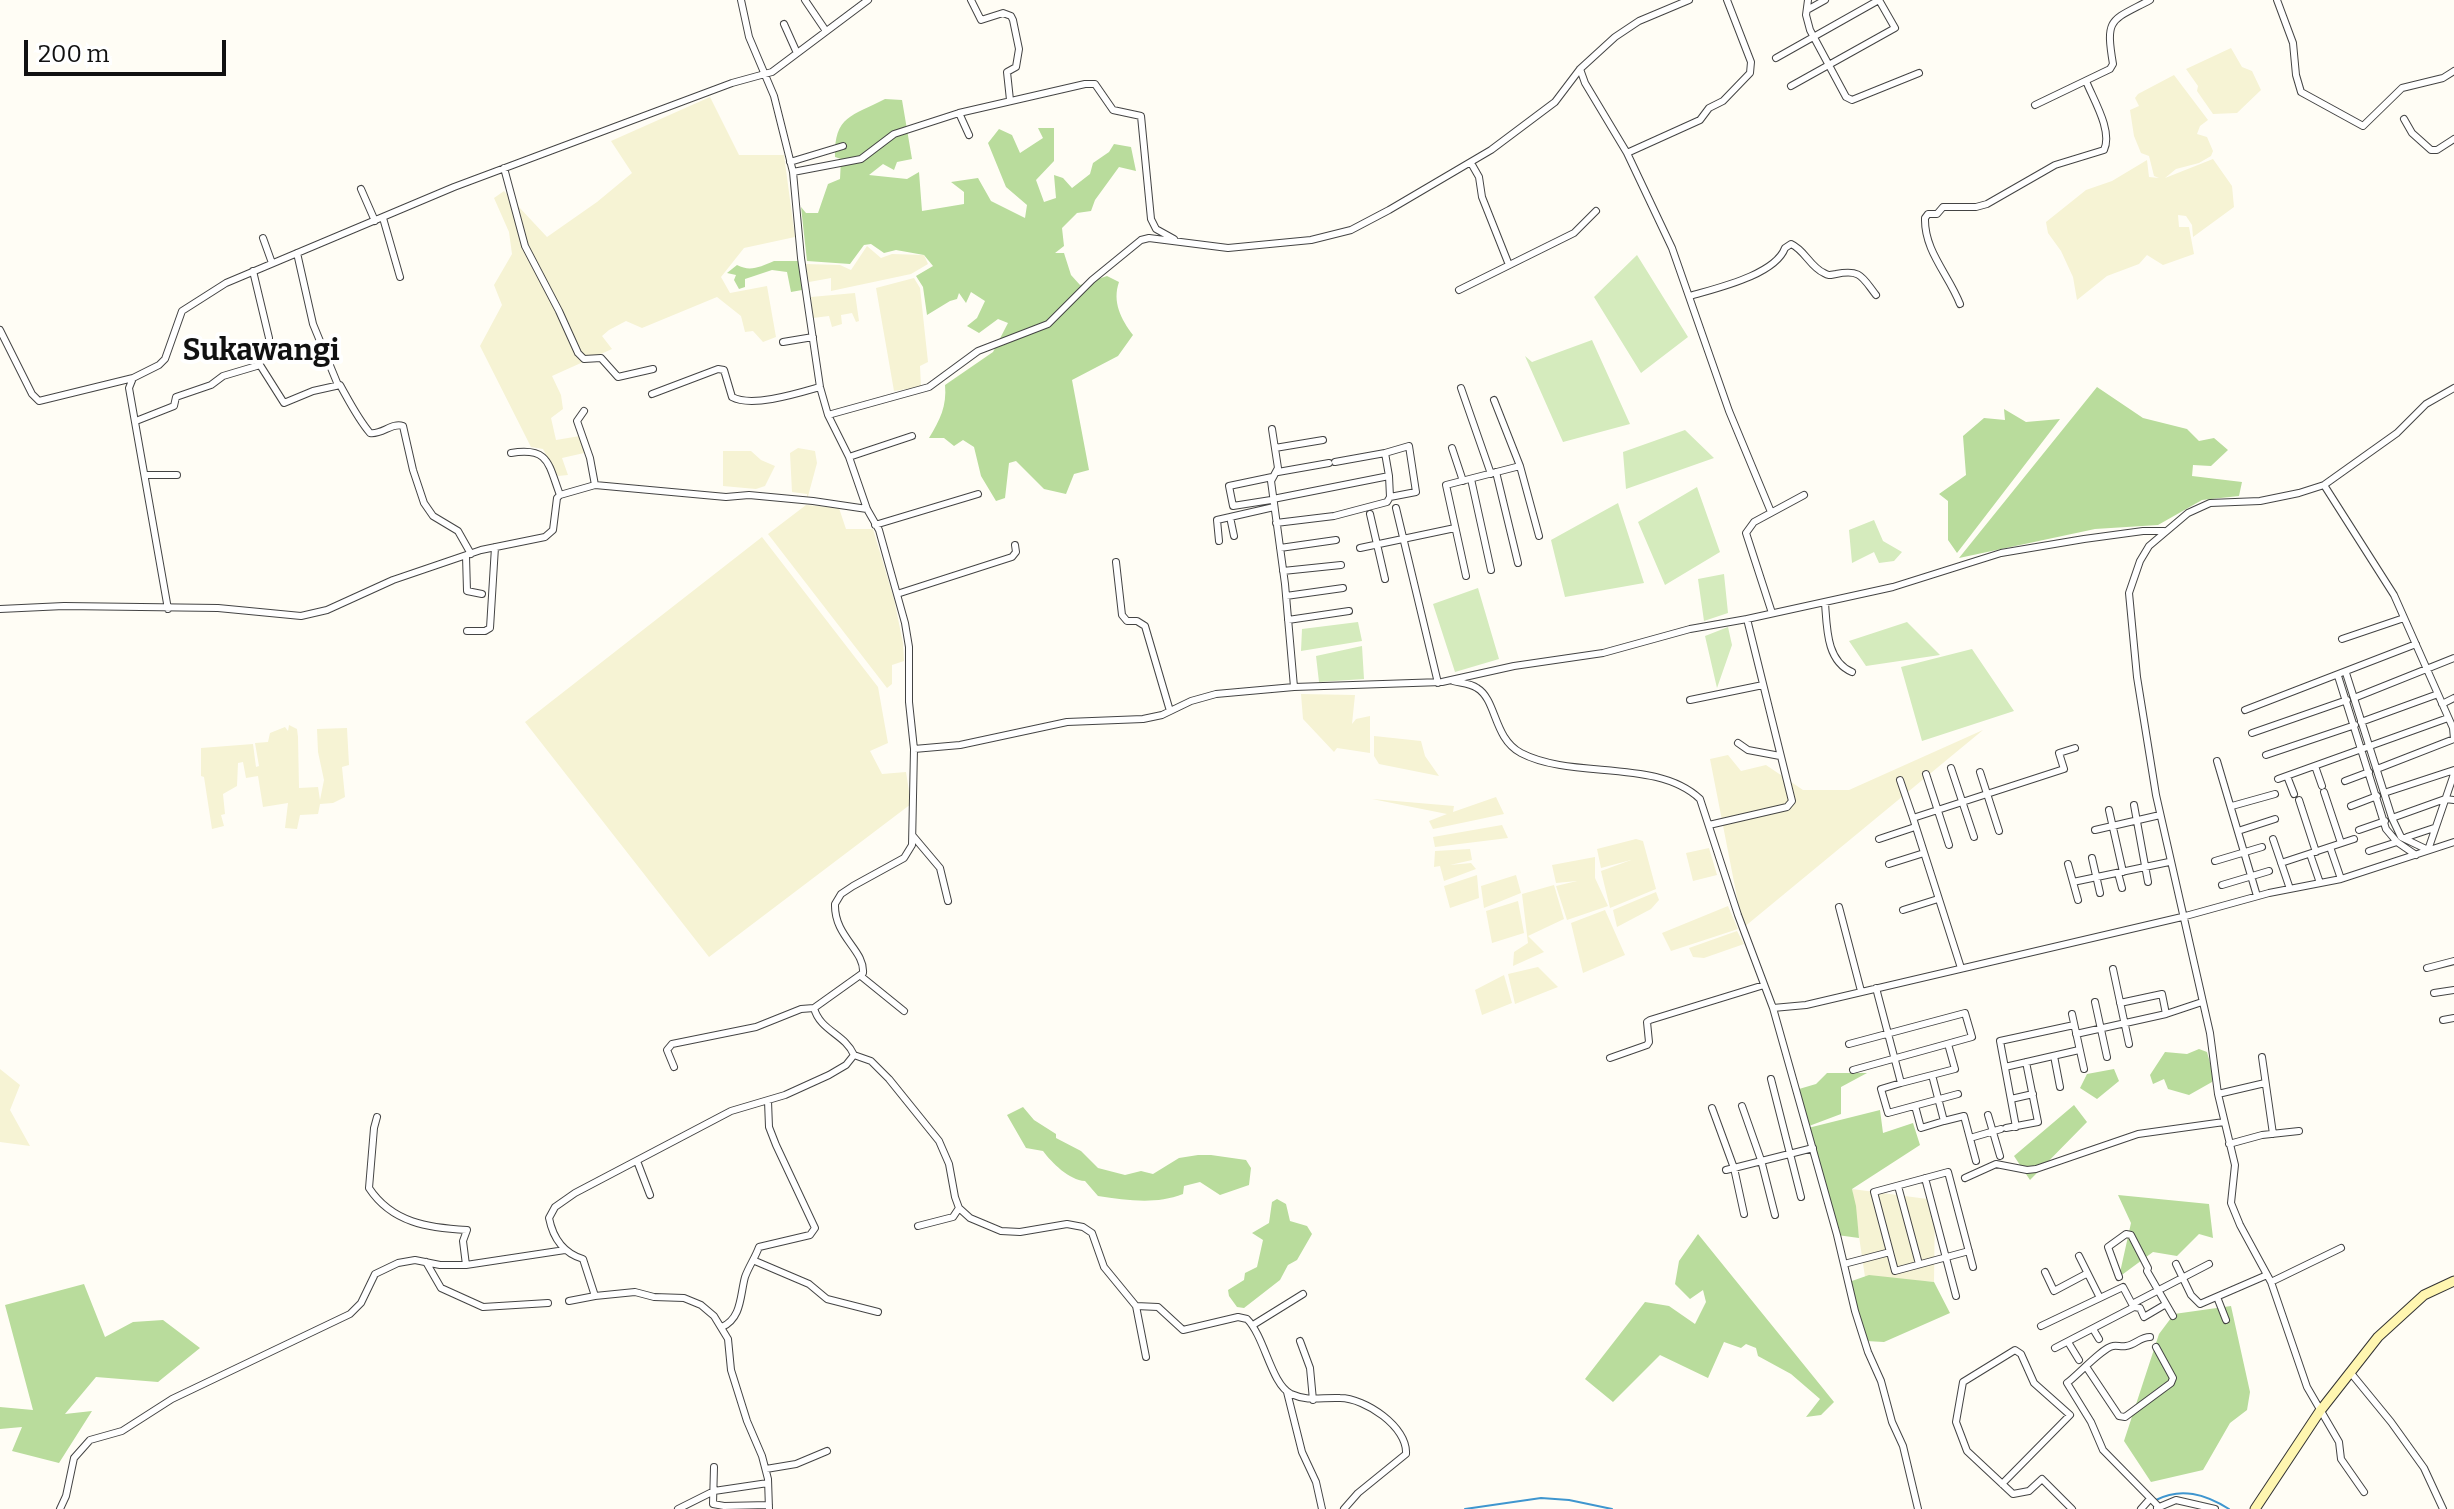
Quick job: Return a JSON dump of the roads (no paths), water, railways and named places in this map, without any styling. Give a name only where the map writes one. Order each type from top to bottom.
[{"type":"main road","points":[[2255,1509],[2320,1411],[2387,1328],[2424,1295],[2454,1281]]},
{"type":"street","points":[[741,0],[749,37],[766,74],[793,172],[820,387],[828,415],[849,457],[875,525],[897,594],[909,647],[909,702],[914,749],[912,845],[904,858],[853,886],[841,894],[835,904],[838,927],[863,964],[862,977]]},
{"type":"street","points":[[805,0],[826,31]]},
{"type":"street","points":[[0,330],[32,394],[39,401],[133,378],[162,362],[182,311],[210,292],[253,271],[504,168],[732,83],[766,74],[868,0]]},
{"type":"street","points":[[971,0],[981,20],[1003,13],[1013,20],[1019,49],[1016,67],[1007,72],[1010,100]]},
{"type":"street","points":[[828,415],[929,387],[978,351],[1048,324],[1092,280],[1141,240],[1149,238],[1228,248],[1260,247],[1334,236],[1389,210],[1471,163],[1548,108],[1580,69],[1631,26],[1689,0]]},
{"type":"street","points":[[1627,153],[1700,120],[1709,108],[1723,101],[1750,73],[1751,62],[1727,0]]},
{"type":"street","points":[[1808,0],[1807,22],[1813,36],[1841,92],[1852,100],[1919,73]]},
{"type":"street","points":[[1807,10],[1825,0]]},
{"type":"street","points":[[1776,58],[1879,0],[1895,28],[1791,86]]},
{"type":"street","points":[[2035,105],[2112,66],[2108,34],[2111,24],[2150,0]]},
{"type":"street","points":[[2277,0],[2293,43],[2301,92],[2363,126],[2402,88],[2443,78],[2454,71]]},
{"type":"street","points":[[784,24],[797,53]]},
{"type":"street","points":[[1580,69],[1662,224],[1729,411],[1771,512]]},
{"type":"street","points":[[1960,304],[1954,288],[1931,252],[1925,218],[1928,214],[1937,214],[1943,207],[1987,204],[2055,165],[2104,150],[2104,125],[2086,81]]},
{"type":"street","points":[[793,172],[861,159],[894,134],[959,113],[1089,83],[1099,87],[1113,110],[1120,114],[1138,114],[1142,120],[1151,219],[1156,229],[1177,241]]},
{"type":"street","points":[[959,113],[969,135]]},
{"type":"street","points":[[2404,119],[2412,133],[2431,150],[2437,150],[2454,139]]},
{"type":"street","points":[[790,162],[843,146]]},
{"type":"street","points":[[1471,163],[1479,177],[1482,197],[1509,265]]},
{"type":"street","points":[[504,168],[525,246],[578,353],[584,359],[601,358],[618,377],[653,369]]},
{"type":"street","points":[[361,189],[379,219],[400,277]]},
{"type":"street","points":[[1459,290],[1574,233],[1596,211]]},
{"type":"street","points":[[263,238],[272,263]]},
{"type":"street","points":[[1690,296],[1736,282],[1773,264],[1791,244],[1824,274],[1860,274],[1876,295]]},
{"type":"street","points":[[297,253],[313,324],[338,385],[370,433],[396,425],[403,426],[424,503],[433,516],[458,531],[468,555],[467,591],[482,594]]},
{"type":"street","points":[[253,271],[269,338]]},
{"type":"street","points":[[783,342],[813,337]]},
{"type":"street","points":[[136,421],[174,406],[176,397],[211,385],[223,376],[260,365],[284,403],[338,385]]},
{"type":"street","points":[[652,394],[722,369],[726,373],[732,397],[739,400],[776,398],[820,387]]},
{"type":"street","points":[[133,378],[129,392],[168,609]]},
{"type":"street","points":[[1461,388],[1494,473],[1518,563]]},
{"type":"street","points":[[2364,1492],[2341,1459],[2339,1442],[2307,1387],[2269,1278],[2231,1203],[2235,1165],[2160,815],[2137,677],[2129,593],[2140,561],[2149,546],[2188,513],[2210,503],[2260,501],[2324,485],[2397,433],[2426,404],[2454,388]]},
{"type":"street","points":[[1494,400],[1520,466],[1539,536]]},
{"type":"street","points":[[584,411],[577,421],[590,458],[595,485]]},
{"type":"street","points":[[1272,429],[1275,448],[1273,502],[1294,687]]},
{"type":"street","points":[[849,457],[912,436]]},
{"type":"street","points":[[1275,448],[1323,440]]},
{"type":"street","points":[[1273,502],[1233,506],[1229,486],[1409,446],[1416,492],[1390,497]]},
{"type":"street","points":[[1452,448],[1467,480],[1491,570]]},
{"type":"street","points":[[511,453],[528,450],[540,453],[548,462],[560,495]]},
{"type":"street","points":[[1276,523],[1334,516],[1387,502],[1390,497],[1385,453]]},
{"type":"street","points":[[1466,576],[1446,485],[1520,466]]},
{"type":"street","points":[[145,475],[177,475]]},
{"type":"street","points":[[1219,541],[1217,520],[1273,502],[1389,476]]},
{"type":"street","points":[[0,609],[64,606],[218,608],[301,616],[316,613],[393,580],[495,547],[550,534],[557,498],[595,485],[726,497],[749,495],[822,501],[867,509]]},
{"type":"street","points":[[2324,485],[2372,558],[2404,618],[2448,718],[2454,739],[2345,781]]},
{"type":"street","points":[[875,525],[978,494]]},
{"type":"street","points":[[1772,613],[1746,533],[1754,522],[1804,495]]},
{"type":"street","points":[[1396,508],[1438,683]]},
{"type":"street","points":[[1370,514],[1385,579]]},
{"type":"street","points":[[1230,517],[1234,536]]},
{"type":"street","points":[[1360,548],[1455,528]]},
{"type":"street","points":[[914,749],[960,745],[1067,722],[1143,719],[1216,694],[1294,687],[1450,681],[1514,666],[1603,653],[1690,629],[1825,603],[1893,587],[2001,553],[2128,533],[2164,531]]},
{"type":"street","points":[[1280,548],[1336,540]]},
{"type":"street","points":[[897,594],[1012,557],[1016,552],[1015,545]]},
{"type":"street","points":[[467,631],[490,628],[495,547]]},
{"type":"street","points":[[1116,562],[1122,615],[1127,621],[1137,621],[1145,626],[1170,711]]},
{"type":"street","points":[[1283,571],[1341,565]]},
{"type":"street","points":[[1286,596],[1343,588]]},
{"type":"street","points":[[1825,603],[1832,652],[1843,668],[1852,672]]},
{"type":"street","points":[[1288,620],[1349,611]]},
{"type":"street","points":[[2342,639],[2404,618]]},
{"type":"street","points":[[1709,825],[1790,804],[1792,797],[1747,619]]},
{"type":"street","points":[[2245,710],[2416,644]]},
{"type":"street","points":[[2252,733],[2454,658]]},
{"type":"street","points":[[2342,674],[2388,819],[2401,837],[2428,850]]},
{"type":"street","points":[[1450,681],[1471,685],[1483,693],[1505,739],[1520,752],[1566,767],[1616,770],[1659,779],[1679,786],[1700,799],[1773,1008],[1859,1325],[1903,1446],[1918,1509]]},
{"type":"street","points":[[1690,700],[1763,685]]},
{"type":"street","points":[[2266,755],[2438,694]]},
{"type":"street","points":[[2442,704],[2454,698]]},
{"type":"street","points":[[2278,779],[2448,718]]},
{"type":"street","points":[[1738,743],[1748,750],[1780,756]]},
{"type":"street","points":[[1913,818],[2064,769],[2059,753],[2075,748]]},
{"type":"street","points":[[2217,761],[2257,896]]},
{"type":"street","points":[[2315,766],[2341,843]]},
{"type":"street","points":[[1951,768],[1974,837]]},
{"type":"street","points":[[1980,772],[1999,831]]},
{"type":"street","points":[[2351,806],[2454,772]]},
{"type":"street","points":[[2428,850],[2454,772]]},
{"type":"street","points":[[1926,774],[1949,845]]},
{"type":"street","points":[[2287,776],[2296,797],[2320,883]]},
{"type":"street","points":[[1900,780],[1961,968]]},
{"type":"street","points":[[2232,806],[2275,794]]},
{"type":"street","points":[[2359,830],[2445,799],[2454,800]]},
{"type":"street","points":[[2134,805],[2148,882]]},
{"type":"street","points":[[2109,810],[2122,888]]},
{"type":"street","points":[[2095,830],[2160,815]]},
{"type":"street","points":[[2238,831],[2275,819]]},
{"type":"street","points":[[2388,819],[2386,829],[2397,842],[2416,855]]},
{"type":"street","points":[[1879,839],[1915,827]]},
{"type":"street","points":[[2407,837],[2435,828]]},
{"type":"street","points":[[913,836],[940,868],[948,901]]},
{"type":"street","points":[[2273,839],[2290,889]]},
{"type":"street","points":[[2281,863],[2354,839]]},
{"type":"street","points":[[2369,851],[2397,842]]},
{"type":"street","points":[[1773,1008],[1806,1005],[2182,917],[2257,896],[2341,879],[2454,842]]},
{"type":"street","points":[[2215,861],[2262,847]]},
{"type":"street","points":[[2330,847],[2341,879]]},
{"type":"street","points":[[1889,864],[1924,853]]},
{"type":"street","points":[[2092,858],[2100,893]]},
{"type":"street","points":[[2073,882],[2169,862]]},
{"type":"street","points":[[2068,864],[2078,900]]},
{"type":"street","points":[[2222,885],[2269,871]]},
{"type":"street","points":[[1903,910],[1938,899]]},
{"type":"street","points":[[1839,907],[1861,991]]},
{"type":"street","points":[[2427,968],[2454,961]]},
{"type":"street","points":[[2113,969],[2129,1044]]},
{"type":"street","points":[[674,1067],[667,1050],[672,1044],[756,1027],[801,1009],[814,1008],[862,977]]},
{"type":"street","points":[[862,977],[904,1011]]},
{"type":"street","points":[[1610,1058],[1647,1045],[1647,1022],[1650,1020],[1764,985]]},
{"type":"street","points":[[1876,988],[1901,1083]]},
{"type":"street","points":[[2434,993],[2454,990]]},
{"type":"street","points":[[2120,1003],[2162,994],[2166,1014]]},
{"type":"street","points":[[2095,1002],[2107,1057]]},
{"type":"street","points":[[2076,1034],[2166,1014],[2202,1002]]},
{"type":"street","points":[[814,1008],[820,1023],[850,1047],[854,1055],[871,1061],[889,1079],[939,1141],[949,1164],[959,1208],[970,1218],[1001,1231],[1020,1232],[1067,1224],[1083,1227],[1092,1233],[1104,1267],[1136,1306],[1146,1357]]},
{"type":"street","points":[[1849,1044],[1965,1013],[1972,1037],[1853,1070]]},
{"type":"street","points":[[2072,1014],[2084,1069]]},
{"type":"street","points":[[2443,1020],[2454,1018]]},
{"type":"street","points":[[2016,1127],[2000,1041],[2074,1025]]},
{"type":"street","points":[[1948,1044],[1955,1069],[1881,1089],[1888,1113],[1958,1094]]},
{"type":"street","points":[[2005,1067],[2079,1050]]},
{"type":"street","points":[[595,1296],[583,1260],[565,1250],[554,1235],[551,1211],[575,1193],[731,1111],[768,1101],[829,1075],[846,1065],[854,1055]]},
{"type":"street","points":[[2054,1056],[2060,1087]]},
{"type":"street","points":[[2262,1057],[2273,1134]]},
{"type":"street","points":[[1970,1138],[2038,1122],[2026,1062]]},
{"type":"street","points":[[1932,1075],[1944,1121]]},
{"type":"street","points":[[1771,1079],[1801,1197]]},
{"type":"street","points":[[2218,1094],[2265,1083]]},
{"type":"street","points":[[2011,1099],[2033,1094]]},
{"type":"street","points":[[722,1327],[730,1323],[736,1314],[746,1275],[760,1245],[807,1236],[815,1228],[769,1127],[768,1101]]},
{"type":"street","points":[[1742,1106],[1761,1160],[1775,1215]]},
{"type":"street","points":[[1915,1106],[1921,1128],[1964,1116],[1976,1161]]},
{"type":"street","points":[[1712,1108],[1734,1168],[1744,1214]]},
{"type":"street","points":[[1988,1115],[2000,1130],[2000,1156]]},
{"type":"street","points":[[377,1117],[369,1188],[390,1211],[418,1225],[467,1230],[463,1241],[466,1265]]},
{"type":"street","points":[[1965,1178],[1996,1164],[2036,1169],[2138,1134],[2224,1122]]},
{"type":"street","points":[[2229,1144],[2299,1131]]},
{"type":"street","points":[[1726,1170],[1813,1148]]},
{"type":"street","points":[[637,1161],[650,1195]]},
{"type":"street","points":[[1969,1251],[1895,1271],[1874,1192],[1948,1172],[1969,1251],[1973,1267]]},
{"type":"street","points":[[1925,1178],[1956,1296]]},
{"type":"street","points":[[1898,1186],[1919,1264]]},
{"type":"street","points":[[918,1226],[953,1217],[959,1208]]},
{"type":"street","points":[[2166,1304],[2144,1317],[2140,1308],[2133,1306],[2120,1281],[2108,1247],[2126,1234],[2131,1235],[2173,1316]]},
{"type":"street","points":[[2176,1264],[2191,1295],[2200,1304],[2341,1248]]},
{"type":"street","points":[[60,1509],[74,1458],[90,1440],[122,1431],[172,1399],[350,1314],[361,1303],[378,1272],[410,1260],[466,1265],[565,1250]]},
{"type":"street","points":[[1844,1264],[1890,1252]]},
{"type":"street","points":[[2079,1256],[2099,1296]]},
{"type":"street","points":[[755,1261],[809,1284],[827,1299],[878,1312]]},
{"type":"street","points":[[426,1262],[441,1288],[483,1307],[548,1303]]},
{"type":"street","points":[[2055,1348],[2209,1264]]},
{"type":"street","points":[[2045,1272],[2054,1291],[2086,1274]]},
{"type":"street","points":[[2041,1326],[2099,1296],[2120,1281]]},
{"type":"street","points":[[569,1301],[635,1292],[654,1297],[688,1299],[709,1311],[728,1339],[731,1370],[766,1469],[769,1507],[715,1505],[712,1501],[714,1467]]},
{"type":"street","points":[[1253,1325],[1303,1294]]},
{"type":"street","points":[[2217,1297],[2226,1320]]},
{"type":"street","points":[[1136,1306],[1158,1307],[1183,1330],[1238,1317],[1247,1319],[1253,1325],[1276,1376],[1287,1392],[1302,1452],[1316,1482],[1322,1509]]},
{"type":"street","points":[[2093,1329],[2099,1339]]},
{"type":"street","points":[[2067,1383],[2112,1346],[2127,1347],[2142,1337],[2150,1337]]},
{"type":"street","points":[[1300,1341],[1310,1368],[1313,1400]]},
{"type":"street","points":[[2068,1342],[2079,1360]]},
{"type":"street","points":[[2087,1368],[2119,1416],[2125,1417],[2171,1383],[2173,1378],[2156,1347]]},
{"type":"street","points":[[2070,1415],[2034,1383],[2021,1354],[2015,1350],[1963,1382],[1956,1422],[1967,1451],[2013,1494],[2029,1491],[2042,1479],[2072,1509]]},
{"type":"street","points":[[2350,1372],[2424,1468],[2443,1509]]},
{"type":"street","points":[[2063,1376],[2091,1422],[2103,1450],[2149,1500],[2157,1507],[2176,1500],[2215,1509]]},
{"type":"street","points":[[1287,1392],[1313,1400],[1343,1398],[1360,1404],[1393,1423],[1407,1446],[1402,1458],[1358,1493],[1344,1509]]},
{"type":"street","points":[[2002,1484],[2077,1408]]},
{"type":"street","points":[[766,1469],[796,1464],[827,1451]]},
{"type":"street","points":[[678,1509],[714,1491],[768,1483]]},
{"type":"street","points":[[2141,1509],[2149,1500]]},
{"type":"waterway","points":[[2156,1500],[2175,1494],[2193,1494],[2229,1509]]},
{"type":"waterway","points":[[1465,1509],[1541,1498],[1612,1509]]},
{"type":"district","name":"Sukawangi","points":[[261,352]]}]
